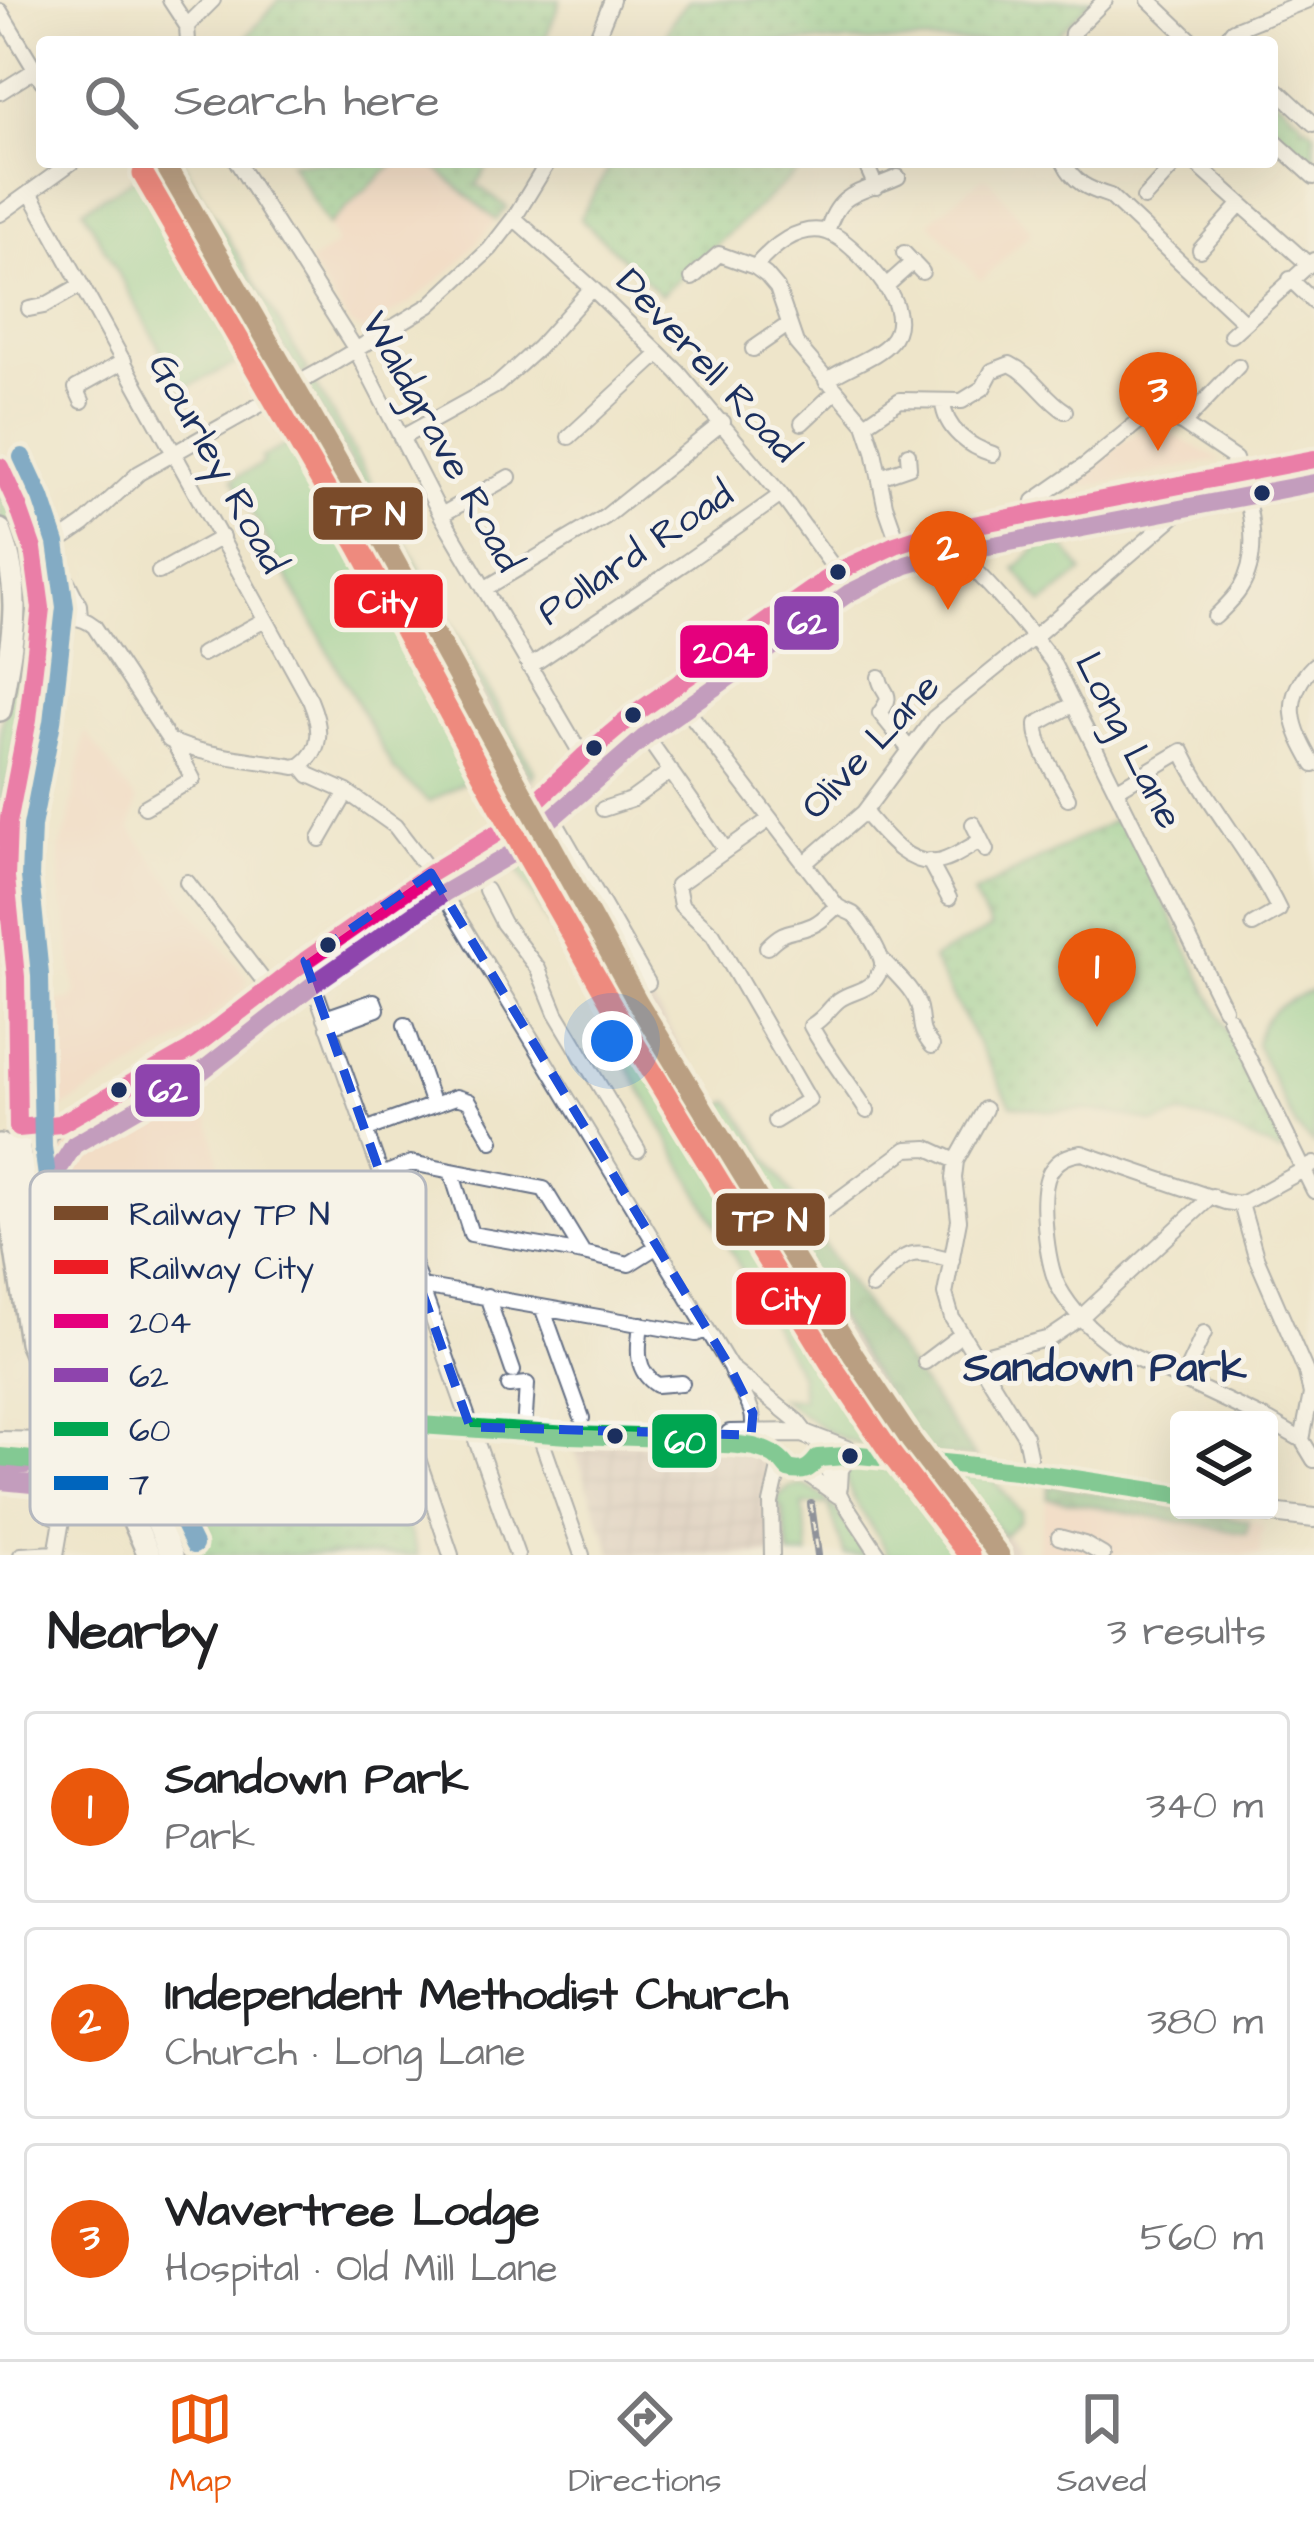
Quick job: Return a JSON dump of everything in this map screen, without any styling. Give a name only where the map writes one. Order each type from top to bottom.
[{"type":"highway","points":[[0,467],[33,549],[41,608],[28,719],[8,823],[6,878],[16,977],[10,1184],[30,1342]]},
{"type":"highway","points":[[0,530],[12,566],[16,616],[0,710]]},
{"type":"highway","points":[[10,1184],[30,1253]]},
{"type":"highway","points":[[143,1525],[149,1555]]},
{"type":"highway","points":[[151,1525],[172,1555]]},
{"type":"main road","points":[[426,1425],[748,1445],[781,1458],[788,1469],[853,1456],[1029,1472],[1170,1495]]},
{"type":"main road","points":[[672,1438],[684,1432],[802,1435],[853,1456]]},
{"type":"main road","points":[[781,1458],[782,1444],[802,1435]]},
{"type":"main road","points":[[802,1435],[818,1445],[810,1466]]},
{"type":"main road","points":[[0,1441],[30,1451]]},
{"type":"main road","points":[[0,1457],[30,1451]]},
{"type":"main road","points":[[840,1493],[839,1468],[853,1456]]},
{"type":"main road","points":[[1278,1514],[1314,1518]]},
{"type":"street","points":[[170,0],[188,34],[213,0]]},
{"type":"street","points":[[597,36],[612,0]]},
{"type":"street","points":[[1072,36],[1105,0]]},
{"type":"street","points":[[1148,0],[1188,36]]},
{"type":"street","points":[[1231,36],[1233,30],[1308,0]]},
{"type":"street","points":[[0,11],[36,70]]},
{"type":"street","points":[[0,92],[36,76]]},
{"type":"street","points":[[1278,91],[1314,124]]},
{"type":"street","points":[[1278,144],[1314,177]]},
{"type":"street","points":[[0,214],[64,168]]},
{"type":"street","name":"Waldgrave Road","points":[[241,168],[356,350],[441,515],[583,757]]},
{"type":"street","points":[[80,618],[76,598],[58,567],[58,546],[129,480],[430,305],[490,249],[544,168]]},
{"type":"street","points":[[1067,168],[1073,179],[1088,189],[1110,196],[1244,321]]},
{"type":"street","points":[[1144,198],[1172,168]]},
{"type":"street","points":[[1201,168],[1311,262],[1231,335]]},
{"type":"street","points":[[868,169],[876,187]]},
{"type":"street","points":[[827,232],[841,201],[898,177]]},
{"type":"street","name":"Gourley Road","points":[[31,194],[310,700],[319,723],[315,752],[301,765]]},
{"type":"street","points":[[1200,250],[1241,204]]},
{"type":"street","name":"Deverell Road","points":[[514,218],[592,288],[723,422],[838,572]]},
{"type":"street","points":[[755,267],[784,240],[827,232],[848,244],[895,301],[898,325],[887,346],[842,368],[802,423]]},
{"type":"street","points":[[700,275],[718,254],[755,267],[777,288],[796,344],[865,424],[898,542]]},
{"type":"street","points":[[885,287],[913,262]]},
{"type":"street","points":[[1290,279],[1314,302]]},
{"type":"street","points":[[29,309],[81,285]]},
{"type":"street","points":[[400,438],[497,385],[538,349],[592,288]]},
{"type":"street","points":[[753,350],[789,324]]},
{"type":"street","points":[[569,437],[659,354]]},
{"type":"street","points":[[82,400],[76,388],[124,361]]},
{"type":"street","points":[[865,424],[900,400],[962,401],[983,388],[992,371],[1010,364],[1025,371],[1066,411]]},
{"type":"street","points":[[1183,424],[1238,366]]},
{"type":"street","points":[[944,403],[948,423],[985,458]]},
{"type":"street","points":[[1032,513],[1034,501],[1144,417],[1162,414],[1183,424],[1235,459],[1251,530],[1252,553],[1243,585],[1215,616]]},
{"type":"street","points":[[484,589],[605,518],[723,422]]},
{"type":"street","points":[[12,1138],[57,1127],[190,1050],[431,873],[496,836],[632,716],[838,572],[898,542],[932,533],[1314,459]]},
{"type":"street","points":[[880,477],[912,463]]},
{"type":"street","points":[[441,515],[509,477]]},
{"type":"street","name":"Olive Lane","points":[[805,864],[864,812],[934,718],[1192,501],[1194,482]]},
{"type":"street","name":"Pollard Road","points":[[529,667],[781,495]]},
{"type":"street","name":"Long Lane","points":[[932,533],[949,545],[1052,661],[1309,1167],[1314,1192]]},
{"type":"street","points":[[159,572],[222,537]]},
{"type":"street","points":[[39,639],[63,619],[80,618],[94,626],[164,736],[174,743],[301,765],[309,775],[347,792],[395,826],[431,873],[730,1367],[754,1413],[751,1435]]},
{"type":"street","points":[[202,654],[265,620]]},
{"type":"street","points":[[1314,665],[1295,687],[1292,704],[1314,765]]},
{"type":"street","points":[[879,677],[888,694],[880,713],[910,749]]},
{"type":"street","points":[[678,698],[837,906],[854,915],[881,958],[876,980],[840,999],[811,1026],[867,1111]]},
{"type":"street","points":[[1068,798],[1035,728],[1074,704]]},
{"type":"street","points":[[632,716],[725,849]]},
{"type":"street","points":[[145,807],[193,779],[174,743]]},
{"type":"street","points":[[1116,790],[1182,751],[1279,910],[1252,926]]},
{"type":"street","points":[[603,808],[631,800],[671,771]]},
{"type":"street","points":[[320,839],[347,792]]},
{"type":"street","points":[[539,799],[648,983]]},
{"type":"street","points":[[864,812],[897,848],[929,861],[984,846],[973,824]]},
{"type":"street","points":[[770,819],[677,885],[681,905],[713,934],[809,1100],[776,1121]]},
{"type":"street","points":[[929,861],[949,898]]},
{"type":"street","points":[[187,882],[270,989]]},
{"type":"street","points":[[492,896],[503,923],[538,969],[556,1013],[638,1150]]},
{"type":"street","points":[[767,946],[789,929],[806,929],[821,921],[837,906]]},
{"type":"street","points":[[881,958],[911,993],[920,1009],[918,1024],[932,1046]]},
{"type":"street","points":[[305,962],[381,1171]]},
{"type":"street","points":[[402,1033],[433,1105]]},
{"type":"street","points":[[562,1091],[591,1074]]},
{"type":"street","points":[[364,1130],[463,1097],[485,1138]]},
{"type":"street","points":[[985,1109],[956,1161],[959,1220],[945,1294],[952,1318],[1025,1436],[1029,1472]]},
{"type":"street","points":[[10,1184],[57,1127]]},
{"type":"street","points":[[815,1216],[907,1149],[928,1148],[956,1161]]},
{"type":"street","points":[[1249,1411],[1117,1349],[1081,1317],[1057,1284],[1046,1233],[1048,1174],[1064,1156],[1082,1153],[1241,1204],[1309,1167]]},
{"type":"street","points":[[390,1171],[411,1163],[544,1189],[583,1253]]},
{"type":"street","points":[[451,1171],[471,1234],[629,1264],[656,1247]]},
{"type":"street","points":[[976,1357],[1050,1338],[1081,1317],[1212,1196]]},
{"type":"street","points":[[1241,1204],[1256,1257],[1306,1372],[1311,1394],[1303,1440]]},
{"type":"street","points":[[878,1287],[910,1253],[952,1260]]},
{"type":"street","points":[[426,1287],[696,1334],[706,1330]]},
{"type":"street","points":[[487,1296],[511,1378],[527,1384],[532,1432],[582,1555]]},
{"type":"street","points":[[426,1303],[517,1555]]},
{"type":"street","points":[[542,1307],[582,1418]]},
{"type":"street","points":[[640,1324],[638,1361],[644,1374],[657,1385],[683,1384]]},
{"type":"street","points":[[1182,1380],[1204,1333]]},
{"type":"street","points":[[925,1362],[962,1334]]},
{"type":"street","points":[[938,1352],[948,1366]]},
{"type":"street","points":[[730,1367],[797,1421],[802,1435]]},
{"type":"street","points":[[1278,1426],[1303,1440],[1314,1460]]},
{"type":"street","points":[[772,1555],[771,1503],[781,1458]]},
{"type":"street","points":[[775,1487],[810,1466],[840,1493],[879,1555]]},
{"type":"street","points":[[0,1473],[30,1479]]},
{"type":"street","points":[[426,1482],[451,1555]]},
{"type":"street","points":[[1059,1537],[1103,1555]]},
{"type":"street","points":[[21,1555],[56,1554]]},
{"type":"highlighted area","points":[[431,873],[730,1367],[753,1413],[751,1435],[470,1427],[305,961]]},
{"type":"shaded area","points":[[151,168],[186,168],[287,335],[535,772],[531,789],[614,936],[791,1224],[783,1228],[929,1455],[888,1451],[799,1314],[780,1316],[752,1238],[585,962],[529,860],[535,856],[278,399],[280,386],[273,390]]},
{"type":"shaded area","points":[[390,168],[436,168],[496,220],[458,264],[411,302],[363,331],[349,324],[309,263],[337,244],[328,225]]},
{"type":"shaded area","points":[[983,177],[1031,232],[981,281],[930,222]]},
{"type":"shaded area","points":[[1152,424],[1221,460],[1059,492],[1124,441]]},
{"type":"shaded area","points":[[85,731],[137,802],[130,829],[247,979],[244,990],[186,1037],[45,1118],[38,1113],[27,1007],[71,1000],[76,994],[61,901],[60,849]]},
{"type":"shaded area","points":[[196,1061],[221,1171],[40,1171],[55,1149]]},
{"type":"shaded area","points":[[569,1435],[780,1457],[790,1555],[613,1555]]},
{"type":"shaded area","points":[[920,1473],[954,1474],[1016,1548],[1014,1555],[969,1555],[962,1541],[967,1536]]},
{"type":"shaded area","points":[[1049,1485],[1170,1507],[1170,1519],[1238,1519],[1263,1526],[1259,1551],[1263,1555],[1036,1555]]},
{"type":"green space","points":[[279,0],[561,0],[546,36],[247,36]]},
{"type":"green space","points":[[689,0],[1092,0],[1058,36],[666,36]]},
{"type":"green space","points":[[1278,100],[1314,132],[1314,171],[1282,142]]},
{"type":"green space","points":[[151,168],[232,314],[238,311],[280,386],[273,390],[244,360],[182,389],[83,209]]},
{"type":"green space","points":[[179,168],[186,168],[308,371],[300,375]]},
{"type":"green space","points":[[294,168],[390,168],[328,225]]},
{"type":"green space","points":[[436,168],[487,168],[477,185],[507,207],[496,220]]},
{"type":"green space","points":[[609,168],[801,168],[661,295],[580,218]]},
{"type":"green space","points":[[313,380],[535,772],[532,778],[306,384]]},
{"type":"green space","points":[[285,395],[394,587],[509,810],[501,809],[481,779],[463,783],[429,802],[394,770],[233,479],[291,442],[278,410],[282,406],[278,399]]},
{"type":"green space","points":[[0,482],[22,534],[35,610],[0,832],[0,734],[10,682],[8,536],[0,518]]},
{"type":"green space","points":[[1054,532],[1083,572],[1043,604],[1015,569]]},
{"type":"green space","points":[[1122,816],[1283,1144],[1280,1153],[1213,1121],[1181,1115],[1155,1123],[1118,1114],[1011,1105],[932,959],[991,928],[973,894]]},
{"type":"green space","points":[[521,831],[536,856],[530,861],[622,1027],[752,1238],[780,1315],[798,1314],[888,1451],[843,1438],[780,1398],[802,1399],[800,1375],[504,844]]},
{"type":"green space","points":[[1314,990],[1314,1145],[1296,1127],[1256,1044],[1269,1015]]},
{"type":"green space","points":[[731,1101],[818,1235],[804,1239],[738,1144],[718,1108]]},
{"type":"green space","points":[[791,1224],[804,1239],[818,1235],[976,1458],[929,1455],[783,1228]]},
{"type":"green space","points":[[859,1465],[900,1470],[953,1555],[888,1555],[846,1481],[845,1472]]},
{"type":"green space","points":[[954,1474],[992,1478],[1021,1511],[1020,1520],[1003,1536]]},
{"type":"green space","points":[[803,1485],[832,1505],[865,1555],[845,1555],[828,1504],[803,1505],[809,1555],[790,1555],[778,1497],[790,1487]]},
{"type":"green space","points":[[1049,1485],[1170,1507],[1170,1519],[1249,1521],[1247,1534],[1047,1498]]},
{"type":"green space","points":[[174,1525],[407,1525],[418,1555],[185,1555]]},
{"type":"railway","points":[[590,928],[655,1058],[754,1231],[785,1315]]},
{"type":"railway","points":[[811,1504],[818,1555]]},
{"type":"transit line","points":[[167,168],[380,535],[638,1003],[854,1356],[910,1439],[999,1555]]},
{"type":"transit line","name":"7","points":[[22,457],[56,543],[65,607],[52,722],[32,826],[30,877],[40,975],[46,1171]]},
{"type":"transit line","name":"204","points":[[0,467],[33,549],[41,608],[28,719],[8,823],[6,878],[16,977],[18,1128],[60,1124],[190,1050],[305,961],[431,873],[512,824],[632,716],[837,572],[932,533],[1314,459]]},
{"type":"transit line","name":"62","points":[[58,1171],[74,1145],[202,1071],[319,980],[444,893],[511,854],[647,735],[849,593],[906,565],[937,556],[1314,483]]},
{"type":"transit line","name":"60","points":[[426,1425],[734,1444],[765,1450],[788,1469],[798,1471],[818,1458],[859,1455],[1016,1470],[1170,1494]]},
{"type":"transit line","name":"60","points":[[0,1457],[30,1460]]},
{"type":"transit line","name":"62","points":[[0,1465],[30,1464]]},
{"type":"transit line","name":"62","points":[[1,1481],[30,1484]]},
{"type":"transit line","name":"7","points":[[184,1525],[194,1545]]},
{"type":"rail line","name":"City","points":[[143,174],[359,547],[618,1016],[834,1369],[891,1454],[969,1555]]},
{"type":"place","name":"Wavertree Lodge","points":[[1158,451]]},
{"type":"place","name":"Independent Methodist Church","points":[[948,610]]},
{"type":"place","name":"Sandown Park","points":[[1097,1027]]},
{"type":"district","name":"Sandown Park","points":[[1105,1369]]}]
